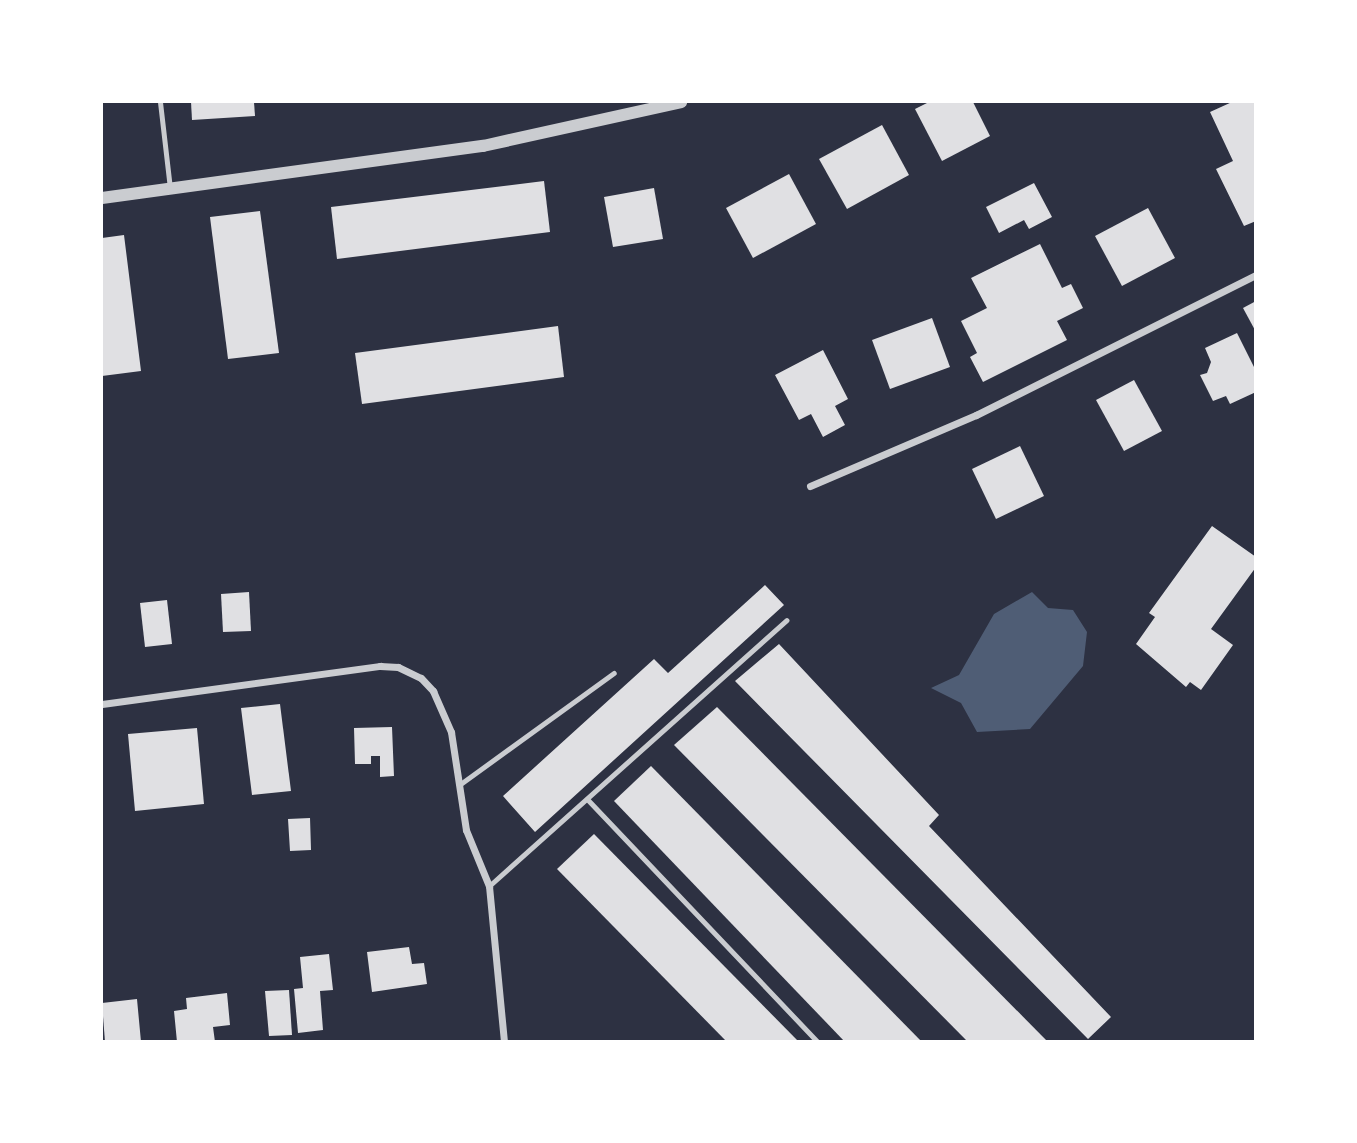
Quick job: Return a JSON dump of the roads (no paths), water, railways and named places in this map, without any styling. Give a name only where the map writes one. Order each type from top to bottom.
[{"type":"street","points":[[102,198],[483,146],[681,102]]},
{"type":"street","points":[[810,486],[976,415],[1255,275]]},
{"type":"street","points":[[102,704],[398,667],[421,678],[433,691],[451,732],[466,830],[489,886],[504,1041]]},
{"type":"lane","points":[[160,102],[170,189]]},
{"type":"lane","points":[[489,886],[787,620]]},
{"type":"lane","points":[[459,785],[614,673]]},
{"type":"lane","points":[[587,799],[818,1041]]},
{"type":"water","points":[[1032,592],[1048,608],[1073,610],[1087,632],[1083,666],[1030,729],[977,732],[961,703],[931,688],[959,675],[994,614]]}]
